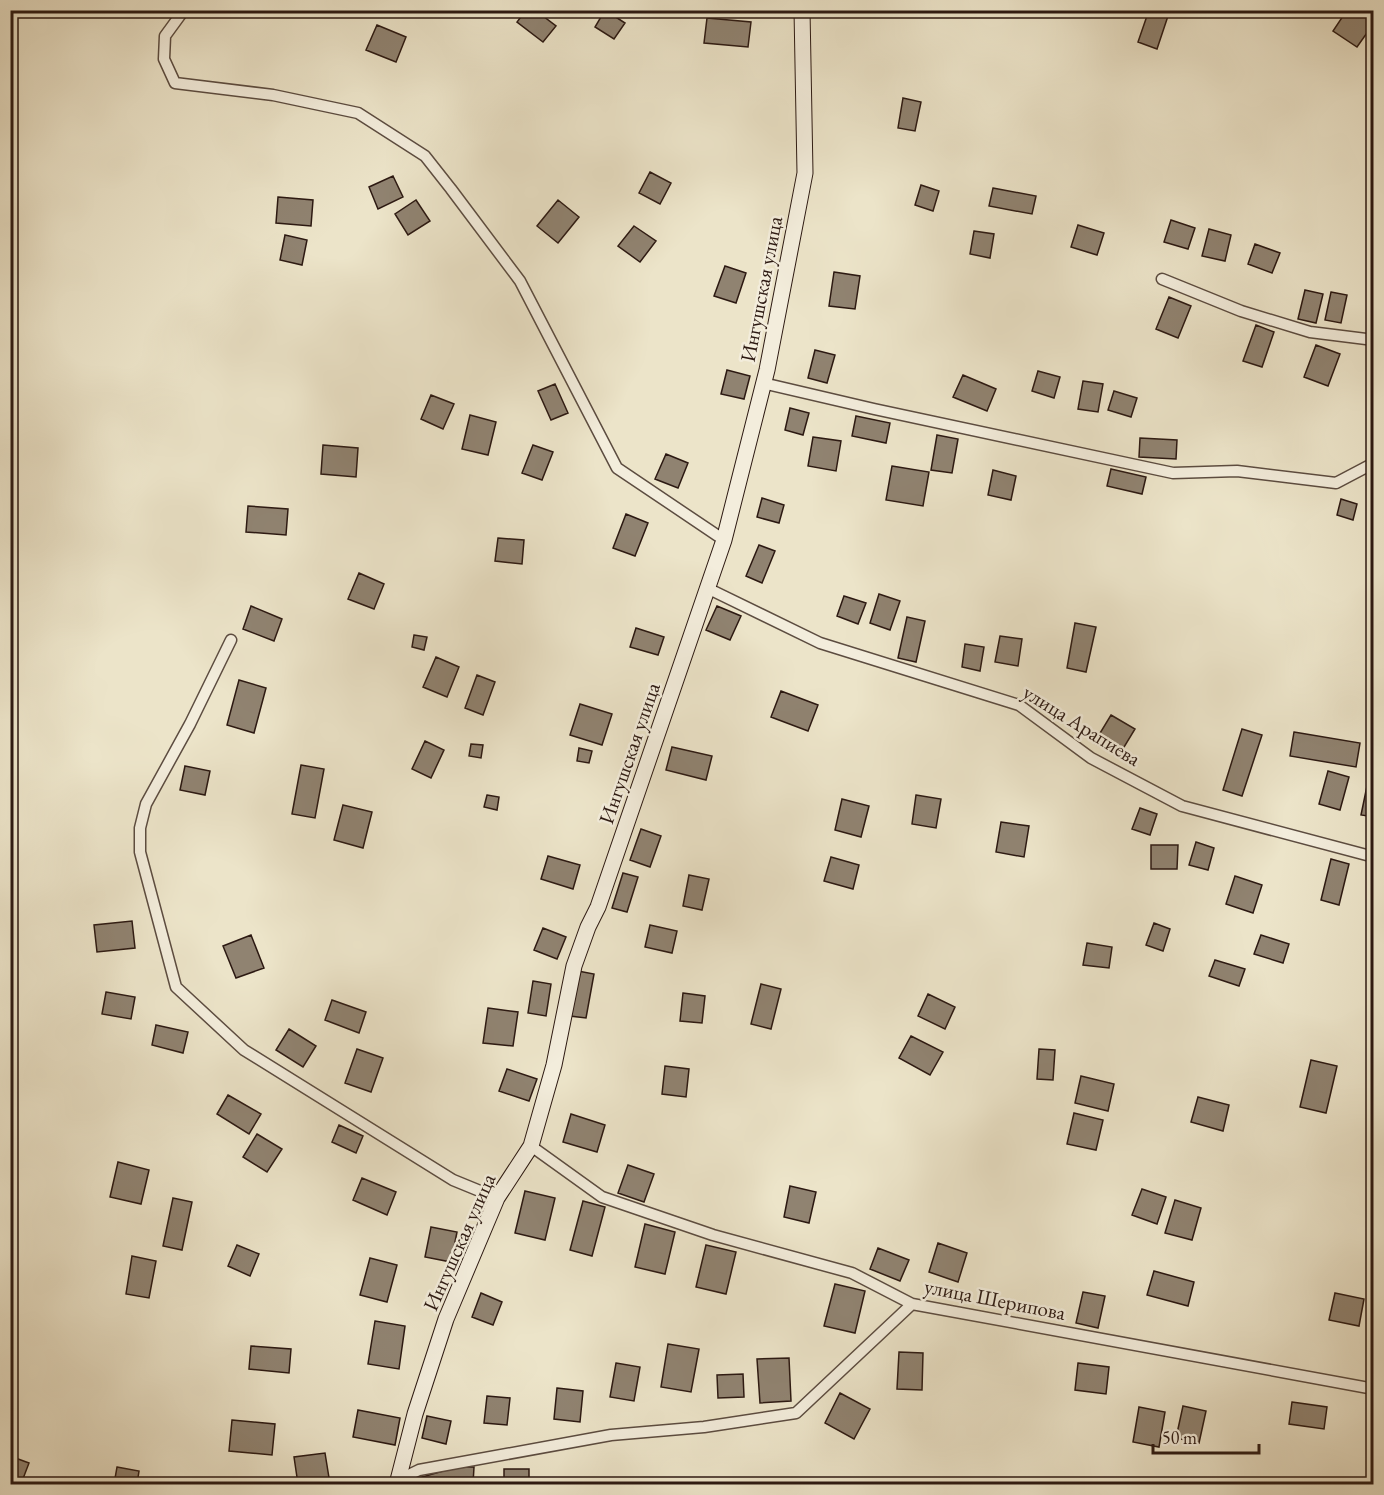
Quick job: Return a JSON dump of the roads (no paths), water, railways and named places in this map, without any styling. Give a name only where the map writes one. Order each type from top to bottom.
[{"type":"street","points":[[184,10],[165,36],[164,59],[176,83],[273,95],[358,113],[425,156],[520,281],[617,468],[724,540]]},
{"type":"street","name":"Ингушская улица","points":[[394,1484],[446,1319],[497,1197],[531,1146],[554,1065],[574,966],[598,907],[724,540],[763,383],[805,172],[802,10]]},
{"type":"street","points":[[1162,279],[1241,311],[1310,332],[1374,340]]},
{"type":"street","points":[[763,383],[873,410],[1173,473],[1237,471],[1336,483],[1374,463]]},
{"type":"street","name":"улица Арапиева","points":[[707,588],[820,643],[1019,705],[1091,758],[1182,806],[1374,857]]},
{"type":"street","points":[[231,640],[146,804],[140,828],[140,852],[176,987],[244,1050],[453,1180],[497,1197]]},
{"type":"street","name":"улица Шерипова","points":[[531,1146],[602,1197],[713,1234],[852,1273],[912,1304],[1374,1389]]},
{"type":"street","points":[[394,1484],[419,1470],[611,1434],[704,1427],[796,1413],[912,1304]]}]
